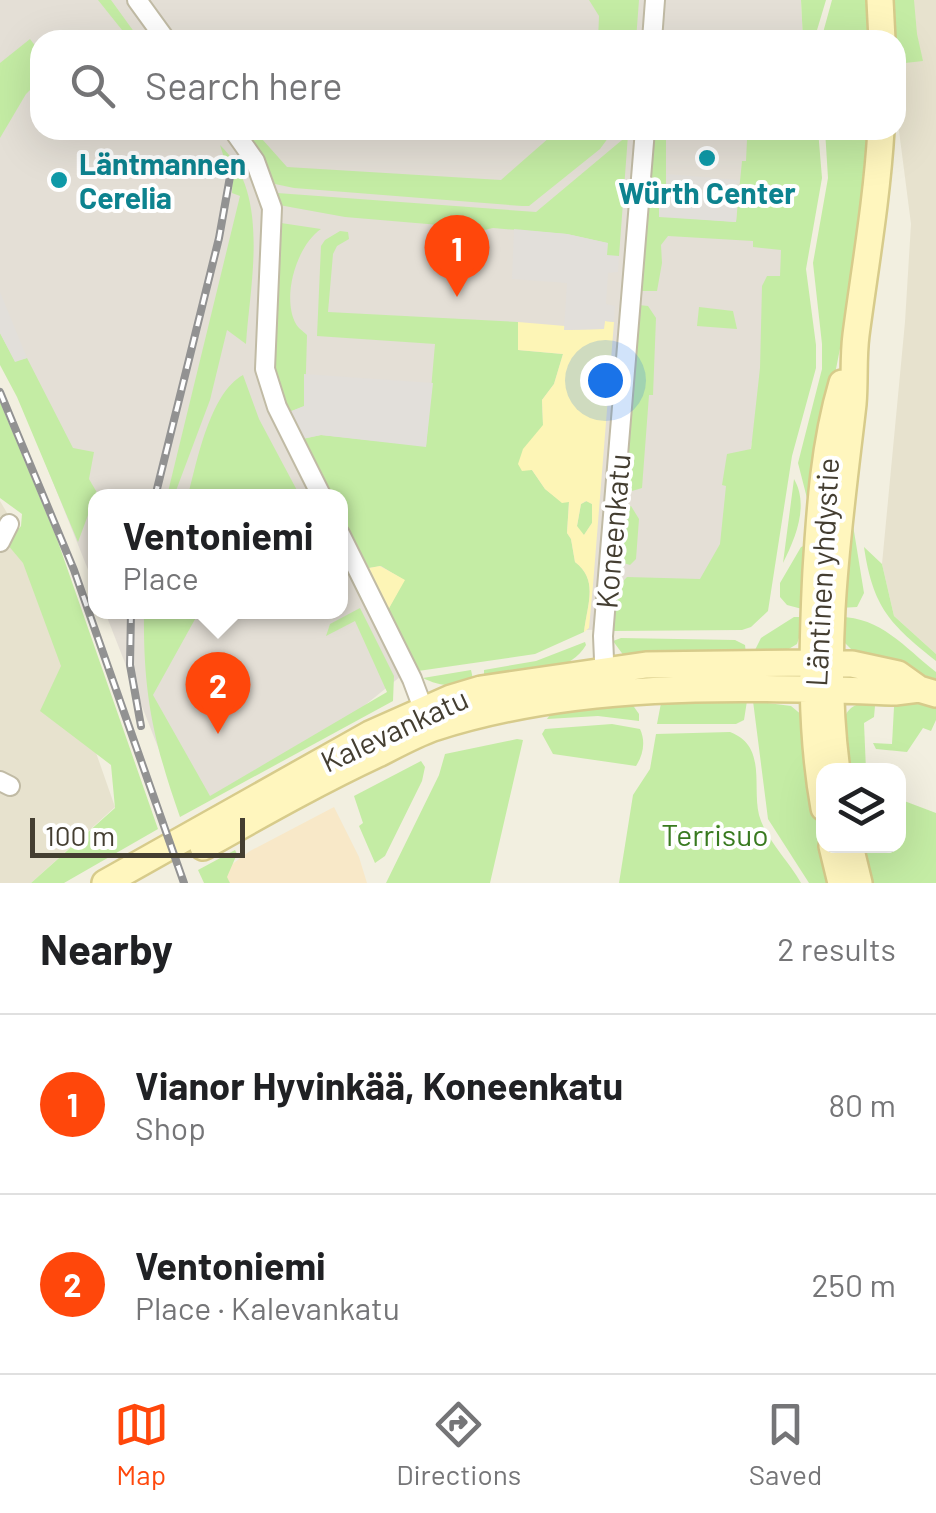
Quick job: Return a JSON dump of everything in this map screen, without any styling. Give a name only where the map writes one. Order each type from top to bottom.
[{"type":"main road","points":[[880,0],[882,30]]},
{"type":"main road","name":"Läntinen yhdystie","points":[[823,763],[822,479],[828,437],[855,340],[874,216],[879,140]]},
{"type":"main road","name":"Kalevankatu","points":[[105,883],[370,734],[427,719],[677,664],[822,663],[898,674],[928,692]]},
{"type":"main road","name":"Kalevankatu","points":[[604,681],[646,689],[928,692]]},
{"type":"main road","name":"Läntinen yhdystie","points":[[822,691],[836,763]]},
{"type":"main road","name":"Kalevankatu","points":[[140,883],[356,764],[427,719]]},
{"type":"main road","points":[[834,853],[840,883]]},
{"type":"main road","points":[[852,853],[859,883]]},
{"type":"street","points":[[137,0],[159,30]]},
{"type":"street","points":[[653,30],[655,0]]},
{"type":"street","points":[[240,140],[256,161],[272,208],[265,369],[277,407],[318,489]]},
{"type":"street","name":"Koneenkatu","points":[[604,681],[604,628],[644,140]]},
{"type":"street","points":[[0,542],[10,524]]},
{"type":"street","points":[[348,550],[412,679],[427,719]]},
{"type":"shaded area","points":[[0,0],[801,0],[802,30],[30,30],[30,140],[805,140],[732,555],[642,629],[584,630],[416,664],[328,735],[183,811],[108,619],[348,619],[348,489],[88,489],[88,570],[0,350]]},
{"type":"shaded area","points":[[892,0],[936,0],[936,654],[894,616],[882,564],[911,224],[900,140],[906,140],[906,30],[893,30]]},
{"type":"shaded area","points":[[667,174],[739,180],[736,222],[659,217],[659,184],[666,184]]},
{"type":"shaded area","points":[[514,229],[608,243],[607,255],[619,256],[618,272],[608,273],[606,304],[615,306],[614,322],[605,321],[604,329],[564,330],[567,283],[512,279]]},
{"type":"shaded area","points":[[0,292],[27,358],[15,362],[0,333]]},
{"type":"shaded area","points":[[304,374],[433,383],[426,447],[321,435],[302,439],[289,412],[304,406]]},
{"type":"shaded area","points":[[0,501],[20,535],[115,807],[31,883],[0,883]]},
{"type":"shaded area","points":[[334,807],[359,857],[367,883],[230,883],[226,877],[231,865],[250,851]]},
{"type":"green space","points":[[98,0],[111,0],[133,30],[122,30]]},
{"type":"green space","points":[[589,0],[639,0],[637,30],[598,30],[599,16]]},
{"type":"green space","points":[[801,0],[826,0],[817,30],[802,30]]},
{"type":"green space","points":[[832,0],[871,0],[872,30],[824,30]]},
{"type":"green space","points":[[892,0],[914,0],[923,61],[906,63],[906,30],[894,30]]},
{"type":"green space","points":[[30,39],[30,90],[0,138],[0,63]]},
{"type":"green space","points":[[250,140],[263,140],[287,167],[501,180],[547,140],[607,140],[529,206],[294,188],[275,184]]},
{"type":"green space","points":[[622,140],[628,140],[619,256],[607,256],[607,243],[567,234],[493,228],[471,233],[451,226],[345,217],[279,205],[277,193],[536,212]]},
{"type":"green space","points":[[652,140],[666,140],[666,185],[649,179]]},
{"type":"green space","points":[[747,140],[819,140],[822,178],[806,269],[816,368],[792,456],[768,611],[742,630],[613,631],[616,589],[627,577],[700,579],[720,544],[727,454],[751,449],[760,368],[762,286],[767,276],[780,276],[781,250],[753,247],[753,241],[668,236],[661,245],[657,291],[639,291],[649,202],[660,203],[659,216],[736,222],[742,161],[746,161]]},
{"type":"green space","points":[[826,140],[870,140],[848,308],[809,506],[798,463],[822,369],[813,263],[828,178]]},
{"type":"green space","points":[[220,145],[236,165],[252,213],[253,267],[246,344],[227,330],[210,400],[177,489],[169,489],[240,196],[232,193],[233,170],[227,167]]},
{"type":"green space","points":[[281,223],[321,229],[305,247],[291,286],[292,313],[307,335],[305,406],[289,412],[274,372]]},
{"type":"green space","points":[[340,231],[348,232],[349,239],[337,246],[333,254],[328,312],[518,322],[518,350],[563,354],[554,384],[542,400],[543,425],[532,470],[545,489],[562,502],[569,501],[567,533],[575,562],[589,585],[584,632],[535,654],[418,671],[388,610],[404,580],[381,566],[369,568],[348,528],[348,489],[328,489],[302,439],[321,435],[426,446],[435,344],[317,336],[321,246]]},
{"type":"green space","points":[[639,305],[648,306],[656,318],[653,395],[649,395],[642,488],[632,491],[625,484]]},
{"type":"green space","points":[[699,307],[733,311],[737,329],[697,326]]},
{"type":"green space","points":[[0,333],[15,361],[27,358],[73,448],[94,452],[89,479],[95,489],[88,489],[88,515],[78,542],[17,397],[0,365]]},
{"type":"green space","points":[[243,375],[259,419],[296,489],[190,489],[213,412]]},
{"type":"green space","points":[[0,402],[57,539],[158,829],[64,883],[31,883],[115,808],[111,765],[40,711],[61,666],[23,563],[7,544],[21,526],[22,514],[0,498]]},
{"type":"green space","points":[[794,479],[801,510],[783,563]]},
{"type":"green space","points":[[581,504],[592,504],[592,523],[584,535],[577,526]]},
{"type":"green space","points":[[631,506],[639,519],[636,559],[630,565],[617,561],[622,513]]},
{"type":"green space","points":[[852,519],[864,593],[857,607],[839,608]]},
{"type":"green space","points":[[807,545],[806,610],[787,605],[780,597],[780,583],[801,547]]},
{"type":"green space","points":[[864,547],[882,564],[894,616],[936,654],[936,661],[886,613],[873,585]]},
{"type":"green space","points":[[360,608],[394,676],[393,701],[180,817],[152,716],[145,667],[144,619],[195,619],[153,695],[210,796],[387,692],[355,621],[326,636],[330,624],[348,619],[348,614]]},
{"type":"green space","points":[[794,617],[806,617],[797,644],[787,650],[753,654],[761,638]]},
{"type":"green space","points":[[839,617],[867,622],[891,635],[936,672],[936,679],[854,652],[843,641]]},
{"type":"green space","points":[[735,640],[745,645],[746,654],[624,656],[613,641]]},
{"type":"green space","points":[[585,642],[578,655],[554,669],[484,680],[484,670],[536,661]]},
{"type":"green space","points":[[471,670],[473,679],[462,684],[441,684],[423,678]]},
{"type":"green space","points":[[904,699],[936,707],[931,731],[923,728],[907,752],[876,749],[873,743],[892,744],[894,707],[875,706],[874,717],[864,723],[866,763],[845,763],[847,712],[854,706]]},
{"type":"green space","points":[[747,701],[744,720],[736,724],[657,724],[661,703]]},
{"type":"green space","points":[[753,701],[791,706],[803,716],[816,786],[816,853],[828,853],[834,883],[809,883],[768,819]]},
{"type":"green space","points":[[632,704],[639,721],[598,716],[547,719],[552,712],[566,708]]},
{"type":"green space","points":[[612,724],[640,729],[643,748],[636,766],[553,754],[542,734],[545,729]]},
{"type":"green space","name":"Terrisuo","points":[[730,732],[742,738],[754,757],[762,824],[801,883],[619,883],[633,795],[650,769],[656,734]]},
{"type":"green space","points":[[523,740],[490,883],[386,883],[439,775],[445,754]]},
{"type":"green space","points":[[421,761],[425,767],[422,781],[385,856],[375,863],[359,826],[363,823],[354,796]]},
{"type":"green space","points":[[906,802],[936,813],[936,883],[866,883],[859,853],[906,853]]},
{"type":"green space","points":[[235,850],[237,854],[227,877],[230,883],[204,883],[198,870]]},
{"type":"sand","points":[[605,321],[614,322],[589,628],[584,632],[589,585],[575,562],[567,533],[569,502],[562,503],[545,489],[532,470],[522,471],[518,464],[523,449],[543,425],[542,400],[554,384],[563,354],[518,350],[518,322],[565,326],[565,330],[603,329]],"holes":[[[581,504],[592,504],[592,523],[584,535],[577,526]]]},
{"type":"sand","points":[[380,566],[405,580],[388,610],[369,568]]},
{"type":"railway","points":[[157,489],[219,238],[231,171]]},
{"type":"railway","points":[[0,392],[88,610]]},
{"type":"railway","points":[[91,619],[184,883]]},
{"type":"railway","points":[[131,619],[130,665],[141,726]]},
{"type":"place","name":"Würth Center","points":[[707,158]]},
{"type":"place","name":"Läntmannen Cerelia","points":[[59,180]]},
{"type":"place","name":"Vianor Hyvinkää, Koneenkatu","points":[[457,297]]},
{"type":"place","name":"Ventoniemi","points":[[218,734]]}]
